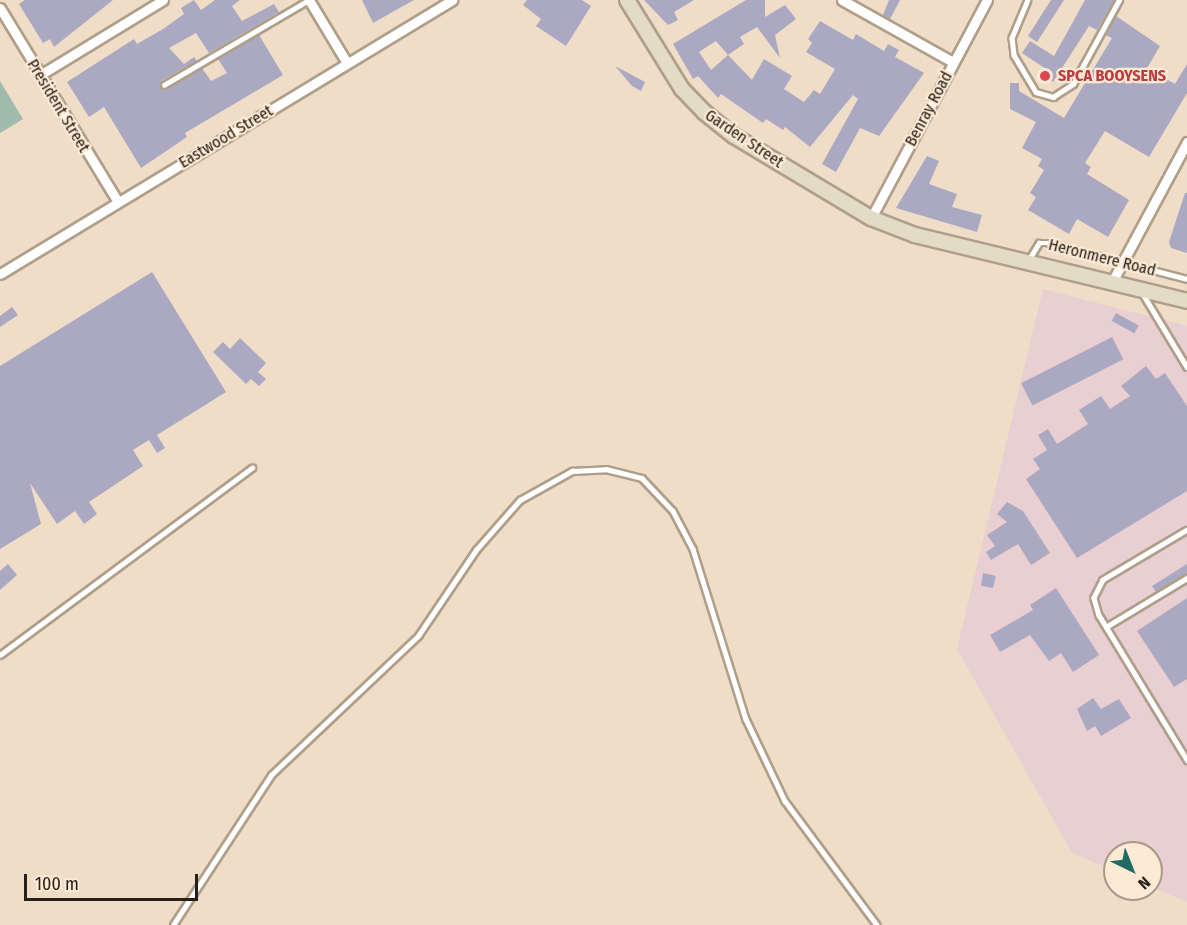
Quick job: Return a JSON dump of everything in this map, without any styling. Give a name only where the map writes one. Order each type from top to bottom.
[{"type":"street","points":[[40,75],[163,0]]},
{"type":"street","points":[[309,0],[347,63]]},
{"type":"street","name":"Eastwood Street","points":[[0,274],[452,0]]},
{"type":"street","name":"Garden Street","points":[[627,0],[682,89],[704,112],[734,136],[871,218]]},
{"type":"street","points":[[842,0],[953,62]]},
{"type":"street","name":"Benray Road","points":[[871,218],[987,0]]},
{"type":"street","name":"President Street","points":[[0,8],[118,202]]},
{"type":"street","points":[[1112,282],[1187,142]]},
{"type":"street","name":"Heronmere Road","points":[[871,218],[915,235],[1187,302]]},
{"type":"lane","points":[[164,85],[309,0]]},
{"type":"lane","points":[[1028,0],[1012,38],[1014,55],[1036,92],[1053,97],[1073,84],[1119,0]]},
{"type":"lane","name":"Heronmere Road","points":[[1028,262],[1039,243],[1123,261],[1187,279]]},
{"type":"lane","points":[[1140,290],[1187,367]]},
{"type":"lane","points":[[0,655],[252,468]]},
{"type":"lane","points":[[173,925],[271,775],[418,636],[476,549],[520,500],[572,471],[606,469],[642,478],[673,511],[693,549],[746,719],[785,801],[877,925]]},
{"type":"lane","points":[[1187,530],[1103,580],[1095,606],[1187,760]]},
{"type":"lane","points":[[1106,627],[1187,578]]},
{"type":"shaded area","points":[[1043,289],[1187,326],[1187,902],[1163,892],[1163,841],[1103,841],[1103,866],[1072,853],[957,649]]},
{"type":"green space","points":[[0,81],[23,119],[0,133]]},
{"type":"building","points":[[25,0],[113,0],[54,47],[50,39],[43,43],[19,4]]},
{"type":"building","points":[[194,0],[201,10],[215,0],[240,0],[232,6],[242,21],[274,4],[279,12],[209,53],[196,33],[169,48],[184,64],[194,57],[197,61],[161,81],[161,89],[202,68],[211,81],[227,73],[218,59],[259,35],[283,75],[185,133],[187,137],[141,168],[104,107],[89,117],[67,82],[134,39],[137,44],[163,29],[184,14],[181,8]]},
{"type":"building","points":[[362,0],[414,0],[373,23]]},
{"type":"building","points":[[527,0],[582,0],[591,6],[566,46],[536,26],[541,19],[523,5]]},
{"type":"building","points":[[644,0],[694,0],[674,12],[678,20],[668,25]]},
{"type":"building","points":[[746,0],[765,0],[765,17],[785,5],[796,19],[775,35],[780,58],[757,27],[740,37],[744,44],[728,55],[752,80],[764,59],[792,76],[784,89],[804,102],[814,90],[820,94],[835,69],[806,52],[812,43],[808,39],[820,21],[853,40],[856,34],[884,51],[888,44],[899,50],[895,57],[924,73],[879,136],[860,128],[836,172],[822,164],[858,99],[853,95],[810,147],[785,127],[783,130],[766,119],[763,123],[721,94],[718,98],[698,76],[693,79],[673,44]],"holes":[[[716,41],[728,55],[711,70],[699,52]]]},
{"type":"building","points":[[889,0],[900,0],[890,19],[883,15]]},
{"type":"building","points":[[1051,0],[1064,0],[1037,42],[1028,36]]},
{"type":"building","points":[[1085,0],[1114,0],[1097,30],[1089,26],[1053,82],[1042,75],[1046,69],[1022,53],[1030,41],[1054,56]]},
{"type":"building","points":[[1116,16],[1160,46],[1147,68],[1175,84],[1187,64],[1187,93],[1149,157],[1105,131],[1085,163],[1091,167],[1087,174],[1129,200],[1108,237],[1077,219],[1069,234],[1028,210],[1036,197],[1030,193],[1044,170],[1038,166],[1042,159],[1022,148],[1036,122],[1010,109],[1010,83],[1019,83],[1019,91],[1064,118],[1112,38],[1105,35]]},
{"type":"building","points":[[615,66],[645,82],[641,91],[632,86]]},
{"type":"building","points":[[927,156],[939,161],[929,184],[957,194],[952,207],[982,215],[977,232],[896,208]]},
{"type":"building","points":[[1185,193],[1187,193],[1187,253],[1171,248],[1169,242]]},
{"type":"building","points":[[152,272],[226,392],[157,435],[165,448],[157,453],[149,440],[133,450],[143,466],[89,502],[97,514],[84,524],[75,511],[57,524],[30,483],[41,524],[0,549],[0,366]]},
{"type":"building","points":[[12,307],[18,315],[0,327],[0,316]]},
{"type":"building","points":[[1116,313],[1139,326],[1134,333],[1112,321]]},
{"type":"building","points":[[1112,337],[1123,359],[1032,406],[1021,383]]},
{"type":"building","points":[[240,338],[266,363],[258,372],[266,379],[259,386],[251,379],[246,384],[213,352],[223,342],[230,349]]},
{"type":"building","points":[[1146,366],[1156,379],[1165,373],[1187,406],[1187,491],[1077,558],[1026,479],[1040,469],[1033,459],[1047,450],[1038,435],[1048,429],[1057,444],[1088,424],[1079,410],[1101,396],[1110,409],[1130,396],[1121,386]]},
{"type":"building","points":[[1007,502],[1023,511],[1050,553],[1031,565],[1018,544],[991,560],[986,552],[995,546],[987,535],[1007,522],[997,514]]},
{"type":"building","points":[[8,564],[17,575],[0,590],[0,571]]},
{"type":"building","points":[[1187,564],[1187,574],[1156,592],[1152,586]]},
{"type":"building","points":[[983,573],[996,576],[993,588],[981,586]]},
{"type":"building","points":[[1056,588],[1099,655],[1073,672],[1061,653],[1049,661],[1030,635],[1000,652],[990,635],[1033,610],[1030,605]]},
{"type":"building","points":[[1187,598],[1187,679],[1174,687],[1137,631]]},
{"type":"building","points":[[1093,698],[1101,709],[1119,699],[1131,718],[1101,736],[1095,726],[1087,731],[1077,709]]},
{"type":"place","name":"SPCA BOOYSENS","points":[[1045,76]]}]
